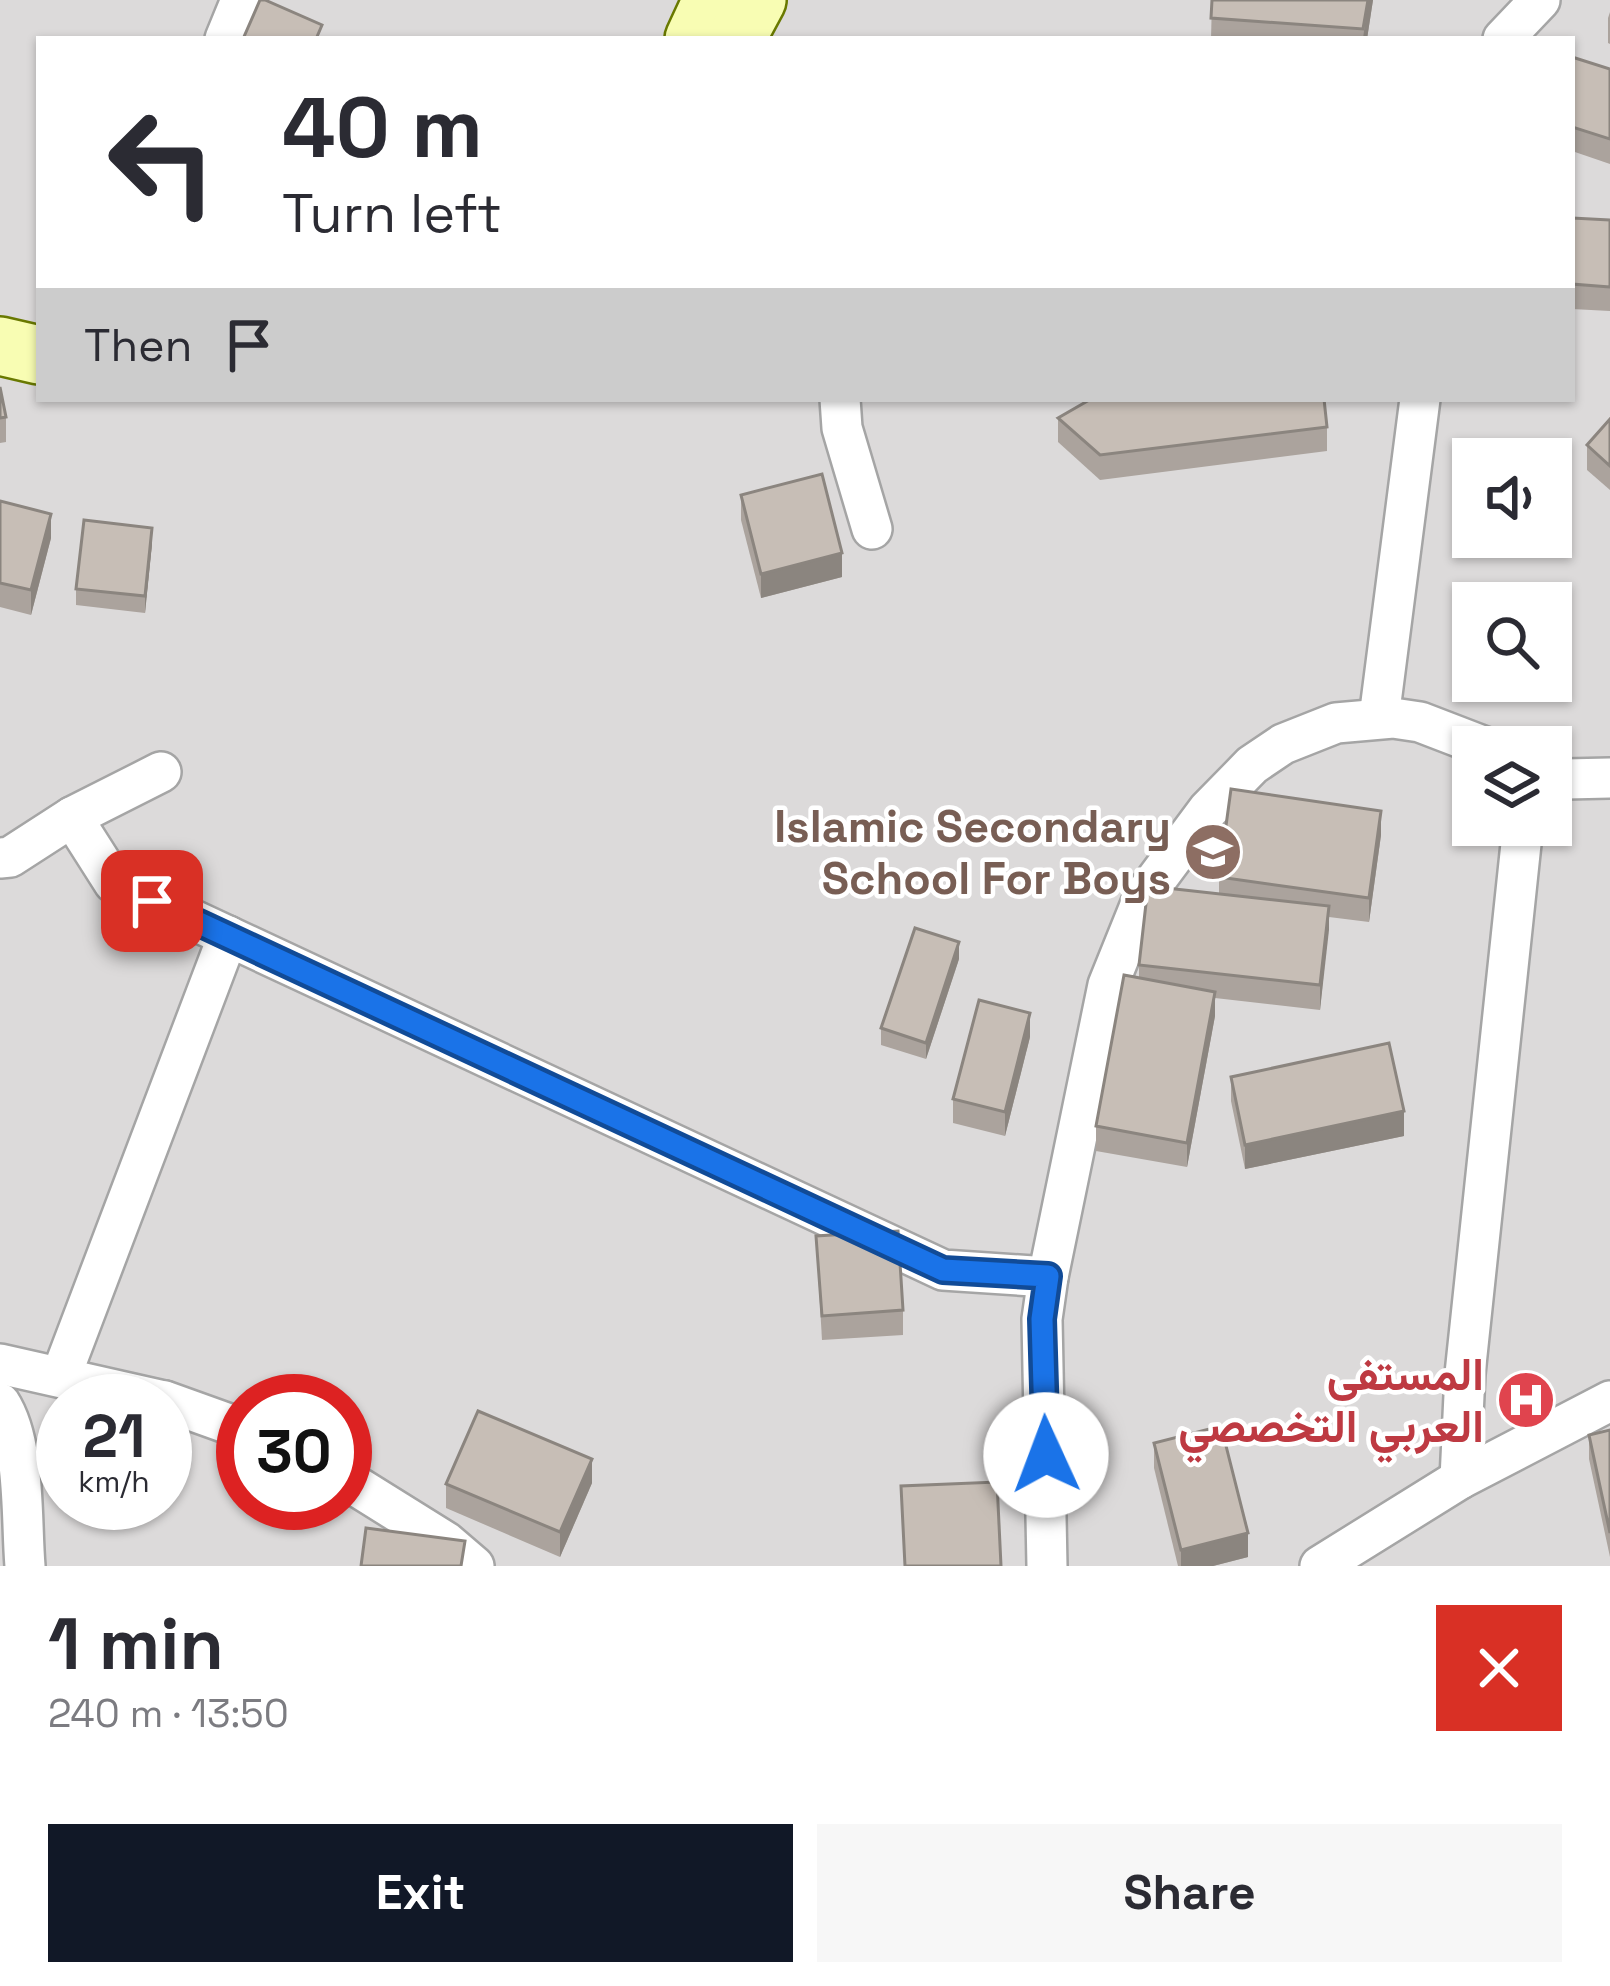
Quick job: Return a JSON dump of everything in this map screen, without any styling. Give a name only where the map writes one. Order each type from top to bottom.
[{"type":"main road","points":[[0,308],[36,314]]},
{"type":"main road","points":[[0,346],[36,354]]},
{"type":"street","points":[[226,36],[241,0]]},
{"type":"street","points":[[1489,36],[1497,0]]},
{"type":"street","points":[[1506,36],[1540,0]]},
{"type":"street","points":[[840,402],[842,428],[872,530]]},
{"type":"street","points":[[1379,718],[1420,402]]},
{"type":"street","points":[[1047,1566],[1042,1319],[1048,1276],[1108,985],[1144,896],[1208,810],[1252,765],[1309,731],[1379,718],[1420,722],[1452,734]]},
{"type":"street","points":[[0,858],[10,857],[72,817],[161,772]]},
{"type":"street","points":[[1572,778],[1610,778]]},
{"type":"street","points":[[72,817],[114,883],[943,1270],[1048,1276]]},
{"type":"street","points":[[1460,1479],[1465,1374],[1520,846]]},
{"type":"street","points":[[62,1374],[228,936]]},
{"type":"street","points":[[0,1364],[51,1374]]},
{"type":"street","points":[[1320,1566],[1460,1479],[1610,1401]]},
{"type":"street","points":[[0,1403],[8,1414],[20,1480],[25,1566]]},
{"type":"street","points":[[372,1496],[446,1542],[474,1566]]},
{"type":"shaded area","points":[[0,0],[1610,0],[1610,1566],[0,1566]]},
{"type":"building","points":[[260,0],[322,25],[317,36],[244,36]]},
{"type":"building","points":[[1212,0],[1368,0],[1363,29],[1211,18]]},
{"type":"building","points":[[1575,58],[1610,69],[1610,139],[1575,128]]},
{"type":"building","points":[[1575,218],[1610,220],[1610,287],[1575,284]]},
{"type":"building","points":[[0,387],[6,417],[0,418]]},
{"type":"building","points":[[1086,402],[1324,402],[1327,427],[1100,455],[1058,418]]},
{"type":"building","points":[[1610,419],[1610,466],[1587,445]]},
{"type":"building","points":[[822,474],[842,553],[761,574],[741,495]]},
{"type":"building","points":[[0,501],[51,514],[31,590],[0,583]]},
{"type":"building","points":[[84,520],[152,528],[145,596],[76,589]]},
{"type":"building","points":[[1231,789],[1381,811],[1369,898],[1219,877]]},
{"type":"building","points":[[1148,886],[1329,906],[1320,985],[1139,965]]},
{"type":"building","points":[[915,928],[959,942],[926,1043],[881,1028]]},
{"type":"building","points":[[1124,975],[1215,992],[1187,1143],[1096,1126]]},
{"type":"building","points":[[979,1000],[1030,1013],[1005,1112],[953,1099]]},
{"type":"building","points":[[1389,1043],[1404,1111],[1245,1145],[1231,1077]]},
{"type":"building","points":[[898,1231],[903,1310],[822,1316],[816,1236]]},
{"type":"building","points":[[478,1411],[592,1459],[560,1532],[446,1484]]},
{"type":"building","points":[[1221,1426],[1248,1533],[1181,1550],[1154,1443]]},
{"type":"building","points":[[1610,1430],[1610,1533],[1589,1435]]},
{"type":"building","points":[[997,1482],[1001,1566],[905,1566],[901,1486]]},
{"type":"building","points":[[366,1530],[465,1541],[461,1566],[361,1566]]},
{"type":"place","name":"Islamic Secondary School For Boys","points":[[1213,852]]},
{"type":"place","name":"المستفى العربي التخصصي","points":[[1526,1400]]},
{"type":"route","points":[[152,901],[943,1270],[1048,1276],[1042,1319],[1046,1455]]}]
